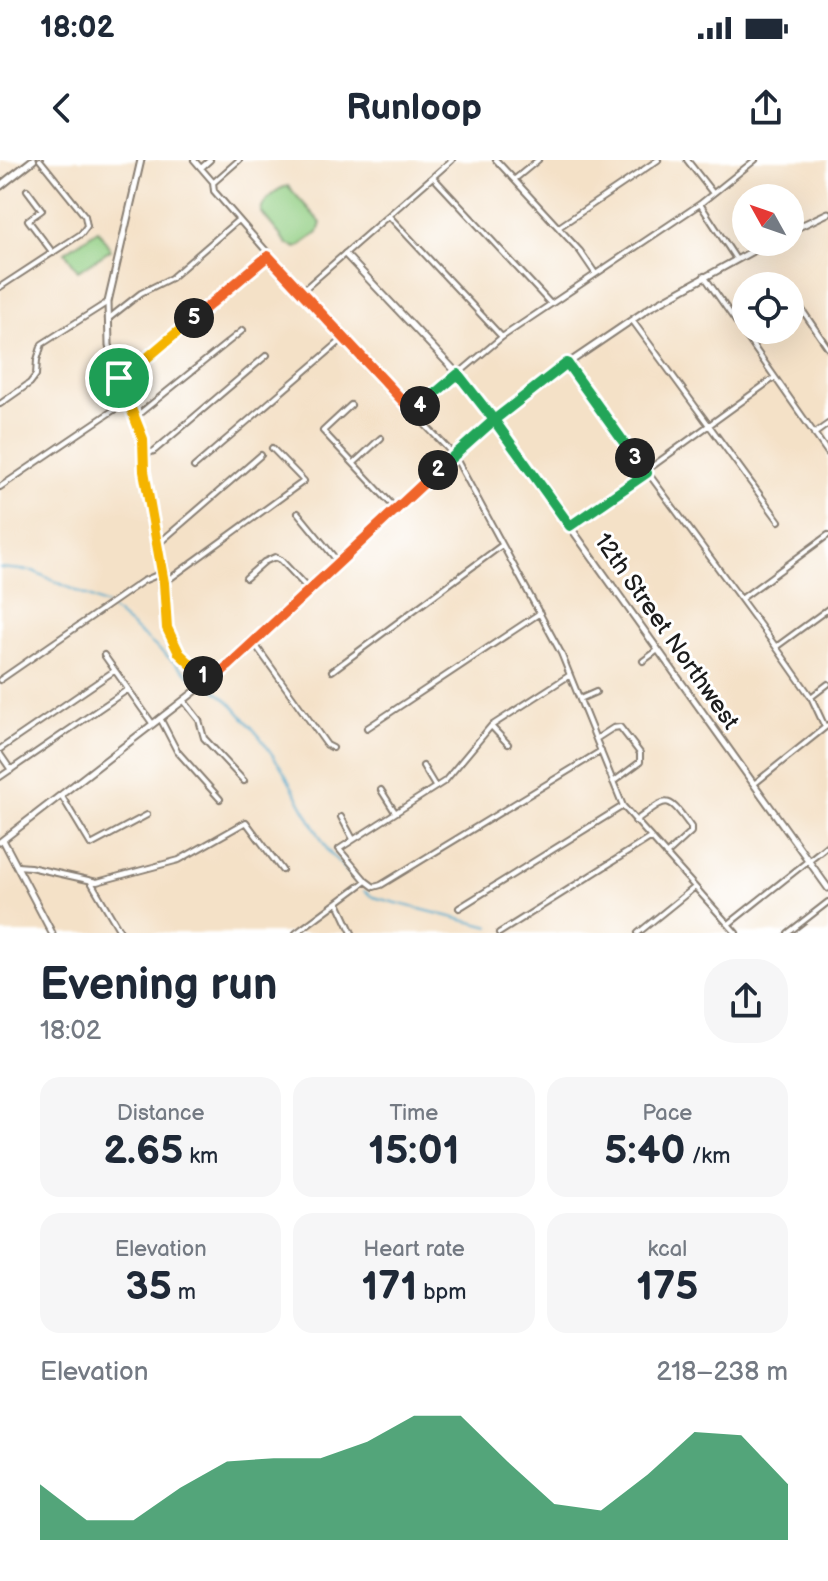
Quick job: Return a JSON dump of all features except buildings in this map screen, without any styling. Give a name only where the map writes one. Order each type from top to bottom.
[{"type":"main road","points":[[0,186],[33,160]]},
{"type":"street","points":[[0,287],[81,234],[87,226],[87,221],[40,160]]},
{"type":"street","points":[[141,160],[108,302],[111,357],[143,439],[144,471],[164,583],[167,628],[172,642],[188,664],[210,681]]},
{"type":"street","points":[[194,160],[213,182],[214,191],[268,256],[454,455],[570,675],[623,806],[736,933]]},
{"type":"street","points":[[201,168],[210,160]]},
{"type":"street","points":[[213,182],[239,160]]},
{"type":"street","points":[[301,292],[452,160]]},
{"type":"street","points":[[496,160],[559,227],[595,273]]},
{"type":"street","points":[[515,180],[538,160]]},
{"type":"street","points":[[559,227],[658,160]]},
{"type":"street","points":[[687,160],[712,192]]},
{"type":"street","points":[[413,412],[502,337],[700,204],[755,160]]},
{"type":"street","points":[[433,177],[550,303]]},
{"type":"street","points":[[27,190],[42,210],[28,220],[53,253]]},
{"type":"street","points":[[700,204],[736,259]]},
{"type":"street","points":[[804,224],[828,213]]},
{"type":"street","points":[[388,215],[502,337]]},
{"type":"street","points":[[108,319],[136,296],[171,278],[238,220]]},
{"type":"street","name":"12th Street Northwest","points":[[345,254],[458,374],[494,420],[828,888]]},
{"type":"street","points":[[119,378],[134,369],[268,256]]},
{"type":"street","points":[[52,933],[2,843],[152,723],[210,681],[494,420],[567,363],[631,319],[742,256]]},
{"type":"street","points":[[704,276],[828,453]]},
{"type":"street","points":[[0,404],[30,383],[36,375],[42,344],[108,302]]},
{"type":"street","points":[[804,313],[828,348]]},
{"type":"street","points":[[631,319],[779,521]]},
{"type":"street","points":[[134,418],[243,330]]},
{"type":"street","points":[[194,467],[343,339]]},
{"type":"street","points":[[144,455],[154,451],[267,355]]},
{"type":"street","points":[[567,363],[776,647],[811,697],[826,726],[754,784]]},
{"type":"street","points":[[570,526],[774,378]]},
{"type":"street","points":[[0,487],[127,401]]},
{"type":"street","points":[[351,405],[323,431],[396,509]]},
{"type":"street","points":[[814,434],[828,424]]},
{"type":"street","points":[[354,463],[381,438]]},
{"type":"street","points":[[164,583],[304,481],[272,448]]},
{"type":"street","points":[[157,545],[261,455]]},
{"type":"street","points":[[298,513],[339,563]]},
{"type":"street","points":[[741,599],[828,535]]},
{"type":"street","points":[[332,671],[502,545]]},
{"type":"street","points":[[246,578],[264,562],[275,557],[309,590]]},
{"type":"street","points":[[0,680],[143,581],[162,573]]},
{"type":"street","points":[[776,647],[828,609]]},
{"type":"street","points":[[367,728],[540,613]]},
{"type":"street","points":[[254,643],[327,745],[333,748]]},
{"type":"street","points":[[643,661],[658,650]]},
{"type":"street","points":[[104,655],[152,723]]},
{"type":"street","points":[[11,770],[0,751],[114,671]]},
{"type":"street","points":[[570,675],[491,726],[445,781],[339,849],[366,881],[374,887],[381,885],[601,751]]},
{"type":"street","points":[[811,697],[828,684]]},
{"type":"street","points":[[0,777],[127,690]]},
{"type":"street","points":[[580,699],[596,692]]},
{"type":"street","points":[[183,700],[199,720],[204,738],[244,781]]},
{"type":"street","points":[[160,718],[177,751],[220,799]]},
{"type":"street","points":[[491,726],[508,744]]},
{"type":"street","points":[[596,739],[620,727],[640,753],[640,762],[613,782]]},
{"type":"street","points":[[423,766],[435,786]]},
{"type":"street","points":[[381,790],[395,812]]},
{"type":"street","points":[[61,795],[91,845],[147,815]]},
{"type":"street","points":[[635,821],[661,802],[673,802],[691,827],[691,832],[666,855]]},
{"type":"street","points":[[459,908],[623,806]]},
{"type":"street","points":[[341,817],[353,839]]},
{"type":"street","points":[[17,866],[91,882],[179,860],[246,822],[282,870]]},
{"type":"street","points":[[499,933],[650,838]]},
{"type":"street","points":[[729,924],[828,845]]},
{"type":"street","points":[[296,933],[366,881]]},
{"type":"street","points":[[91,882],[121,933]]},
{"type":"street","points":[[638,933],[695,887]]},
{"type":"street","points":[[788,933],[828,902]]},
{"type":"street","points":[[338,903],[352,933]]},
{"type":"green space","points":[[288,186],[321,223],[318,233],[297,248],[288,245],[261,212],[271,196]]},
{"type":"green space","points":[[98,230],[111,250],[78,271],[65,252]]},
{"type":"waterway","points":[[0,568],[33,571],[106,605]]},
{"type":"waterway","points":[[110,608],[195,680]]},
{"type":"waterway","points":[[211,687],[231,703],[260,737],[281,767],[328,851],[358,883]]},
{"type":"waterway","points":[[364,891],[373,897],[490,927]]},
{"type":"route","points":[[119,378],[134,369],[268,256],[413,412],[458,374],[494,420],[567,363],[647,473],[570,526],[494,420],[210,681],[179,653],[167,628],[164,583],[144,471],[143,439],[119,378]]}]
